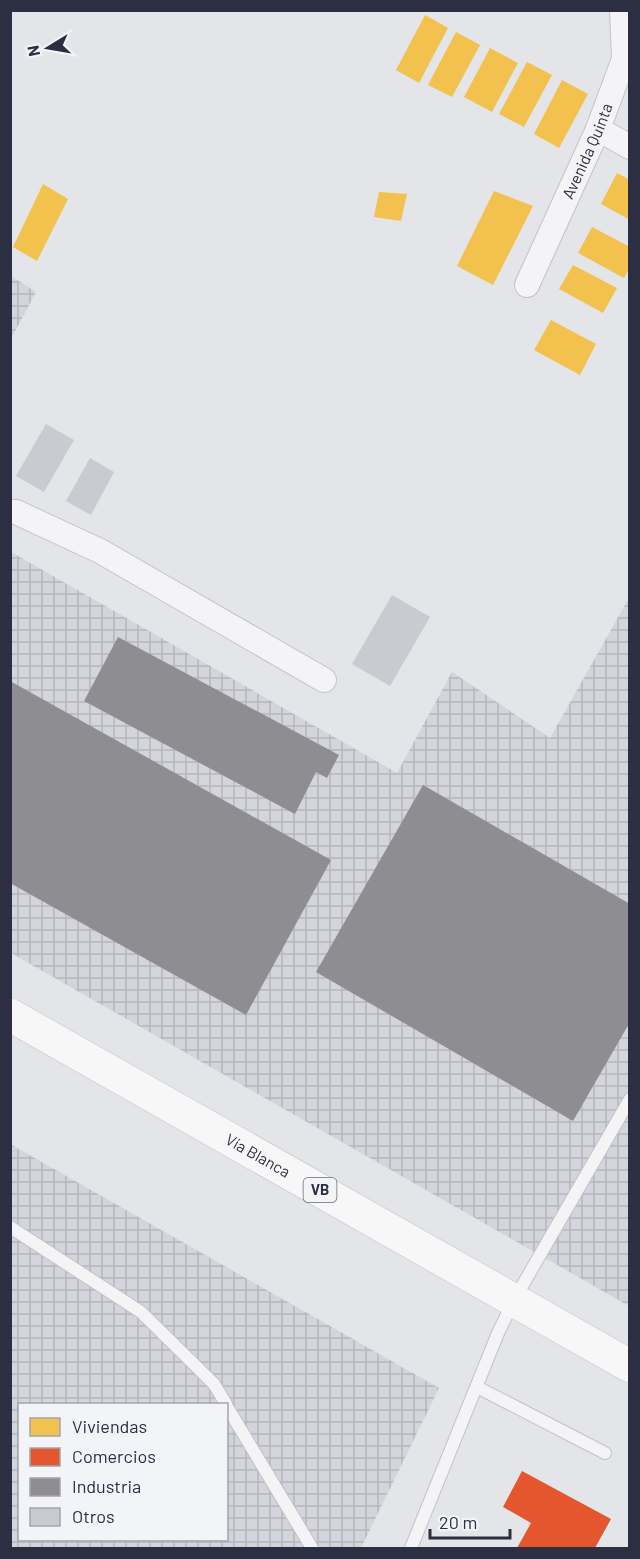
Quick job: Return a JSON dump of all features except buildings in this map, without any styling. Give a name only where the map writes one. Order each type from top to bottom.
[{"type":"main road","name":"Vía Blanca","points":[[10,1015],[630,1366]]},
{"type":"street","name":"Avenida Quinta","points":[[527,285],[627,60],[622,10]]},
{"type":"street","points":[[598,129],[630,147]]},
{"type":"street","points":[[10,512],[16,512],[100,551],[324,680]]},
{"type":"lane","points":[[411,1548],[514,1300],[630,1099]]},
{"type":"lane","points":[[10,1227],[141,1312],[214,1384],[225,1403]]},
{"type":"lane","points":[[477,1387],[605,1453]]},
{"type":"lane","points":[[228,1408],[312,1548]]},
{"type":"shaded area","points":[[11,276],[36,292],[11,339]]},
{"type":"shaded area","points":[[11,552],[397,773],[452,672],[550,738],[629,598],[629,1306],[11,953]]},
{"type":"shaded area","points":[[10,1144],[439,1388],[361,1548],[11,1548]]}]
